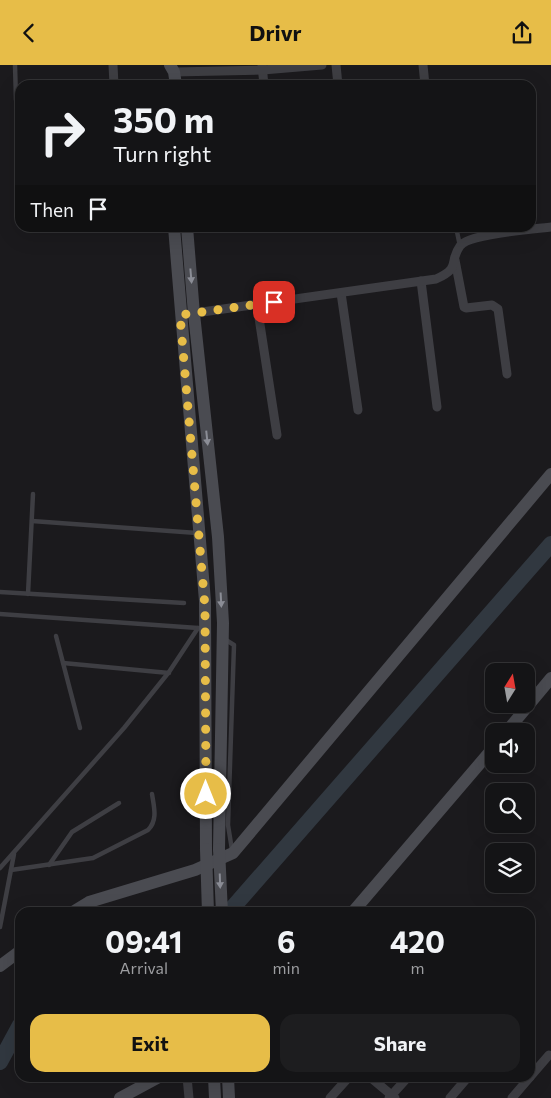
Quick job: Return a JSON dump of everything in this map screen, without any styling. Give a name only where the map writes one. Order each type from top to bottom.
[{"type":"street","points":[[113,65],[114,80]]},
{"type":"street","points":[[172,72],[322,65]]},
{"type":"street","points":[[336,65],[338,80]]},
{"type":"street","points":[[423,65],[424,80]]},
{"type":"street","points":[[262,67],[263,80]]},
{"type":"street","points":[[536,229],[551,227]]},
{"type":"street","points":[[174,232],[205,601],[202,628],[213,849],[221,907]]},
{"type":"street","points":[[187,232],[194,314],[218,537],[223,634],[208,907]]},
{"type":"street","points":[[180,315],[436,279],[448,274],[453,267],[460,245],[467,239],[511,232]]},
{"type":"street","points":[[455,260],[464,307],[492,305],[498,309],[507,374]]},
{"type":"street","points":[[422,281],[438,407]]},
{"type":"street","points":[[340,293],[358,410]]},
{"type":"street","points":[[257,305],[277,435]]},
{"type":"street","points":[[80,907],[89,901],[195,870],[233,853],[551,474]]},
{"type":"street","points":[[513,723],[551,678]]},
{"type":"street","points":[[357,907],[485,758]]},
{"type":"street","points":[[0,966],[15,955]]},
{"type":"street","points":[[535,1071],[549,1055]]},
{"type":"street","points":[[120,1098],[150,1082]]},
{"type":"street","points":[[187,1082],[189,1098]]},
{"type":"street","points":[[214,1082],[215,1098]]},
{"type":"street","points":[[228,1082],[229,1096]]},
{"type":"street","points":[[330,1098],[344,1082]]},
{"type":"street","points":[[376,1082],[392,1097],[404,1082]]},
{"type":"street","points":[[450,1098],[464,1082]]},
{"type":"street","points":[[512,1098],[526,1082]]},
{"type":"lane","points":[[15,65],[15,80]]},
{"type":"lane","points":[[457,232],[460,245]]},
{"type":"lane","points":[[28,594],[33,494]]},
{"type":"lane","points":[[32,521],[199,533]]},
{"type":"lane","points":[[0,592],[184,603]]},
{"type":"lane","points":[[0,614],[202,628],[223,634],[234,645],[228,825],[233,853]]},
{"type":"lane","points":[[0,869],[124,728],[202,628]]},
{"type":"lane","points":[[56,636],[80,728]]},
{"type":"lane","points":[[63,663],[168,673]]},
{"type":"lane","points":[[11,870],[93,858],[148,830],[153,825],[155,819],[152,794]]},
{"type":"lane","points":[[48,865],[72,832],[119,803]]},
{"type":"lane","points":[[0,927],[14,852]]},
{"type":"waterway","points":[[233,907],[551,544]]},
{"type":"waterway","points":[[0,1062],[15,1034]]},
{"type":"route","points":[[206,794],[205,607],[180,315],[274,302]]}]
